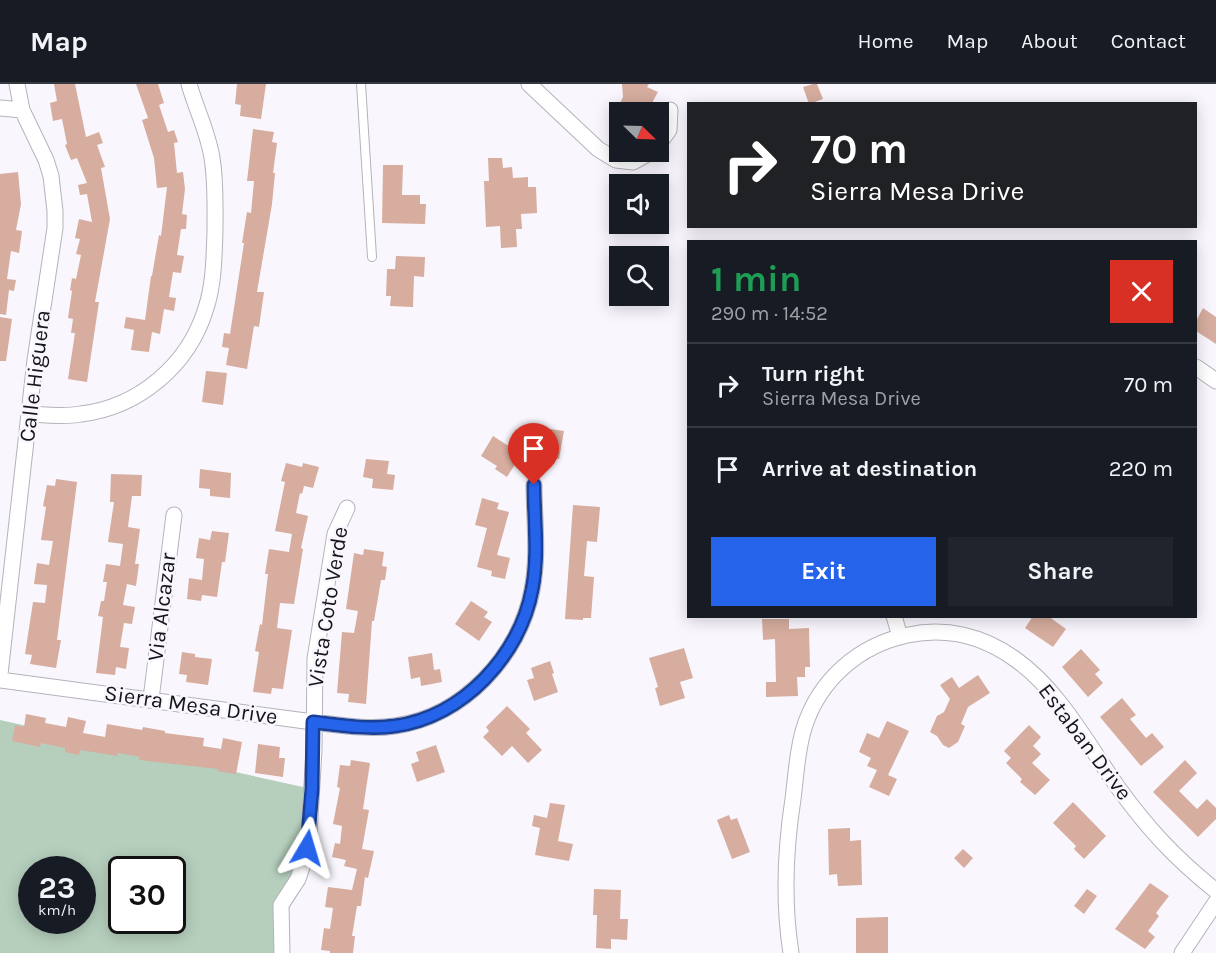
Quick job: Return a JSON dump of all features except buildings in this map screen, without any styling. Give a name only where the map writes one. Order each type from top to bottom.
[{"type":"street","name":"Calle Higuera","points":[[0,674],[35,360],[55,228],[51,176],[46,160],[22,110],[17,84]]},
{"type":"street","points":[[30,414],[80,415],[126,402],[165,375],[186,351],[198,330],[209,300],[214,257],[215,175],[208,139],[189,84]]},
{"type":"street","points":[[529,84],[598,148],[609,155]]},
{"type":"street","points":[[0,108],[22,110]]},
{"type":"street","points":[[669,130],[670,110]]},
{"type":"street","points":[[1197,368],[1216,381]]},
{"type":"street","name":"Sierra Mesa Drive","points":[[0,680],[313,722],[379,727],[410,723],[428,717],[456,703],[491,672],[515,639],[525,615],[535,573],[534,485]]},
{"type":"street","name":"Vista Coto Verde","points":[[282,953],[281,905],[294,888],[302,870],[309,835],[314,760],[315,659],[335,534],[346,508]]},
{"type":"street","name":"Via Alcazar","points":[[151,699],[174,515]]},
{"type":"street","points":[[895,618],[900,637]]},
{"type":"street","name":"Estaban Drive","points":[[791,953],[787,911],[787,838],[804,728],[822,690],[841,669],[866,651],[900,637],[933,632],[972,637],[999,649],[1029,669],[1053,695],[1155,837],[1216,891]]},
{"type":"street","points":[[1182,953],[1216,902]]},
{"type":"lane","points":[[361,84],[372,257]]},
{"type":"green space","points":[[0,720],[312,789],[309,835],[281,905],[282,953],[0,953]]},
{"type":"route","points":[[307,848],[314,750],[313,722],[379,727],[410,723],[428,717],[456,703],[480,683],[515,639],[528,607],[535,573],[534,485]]}]
